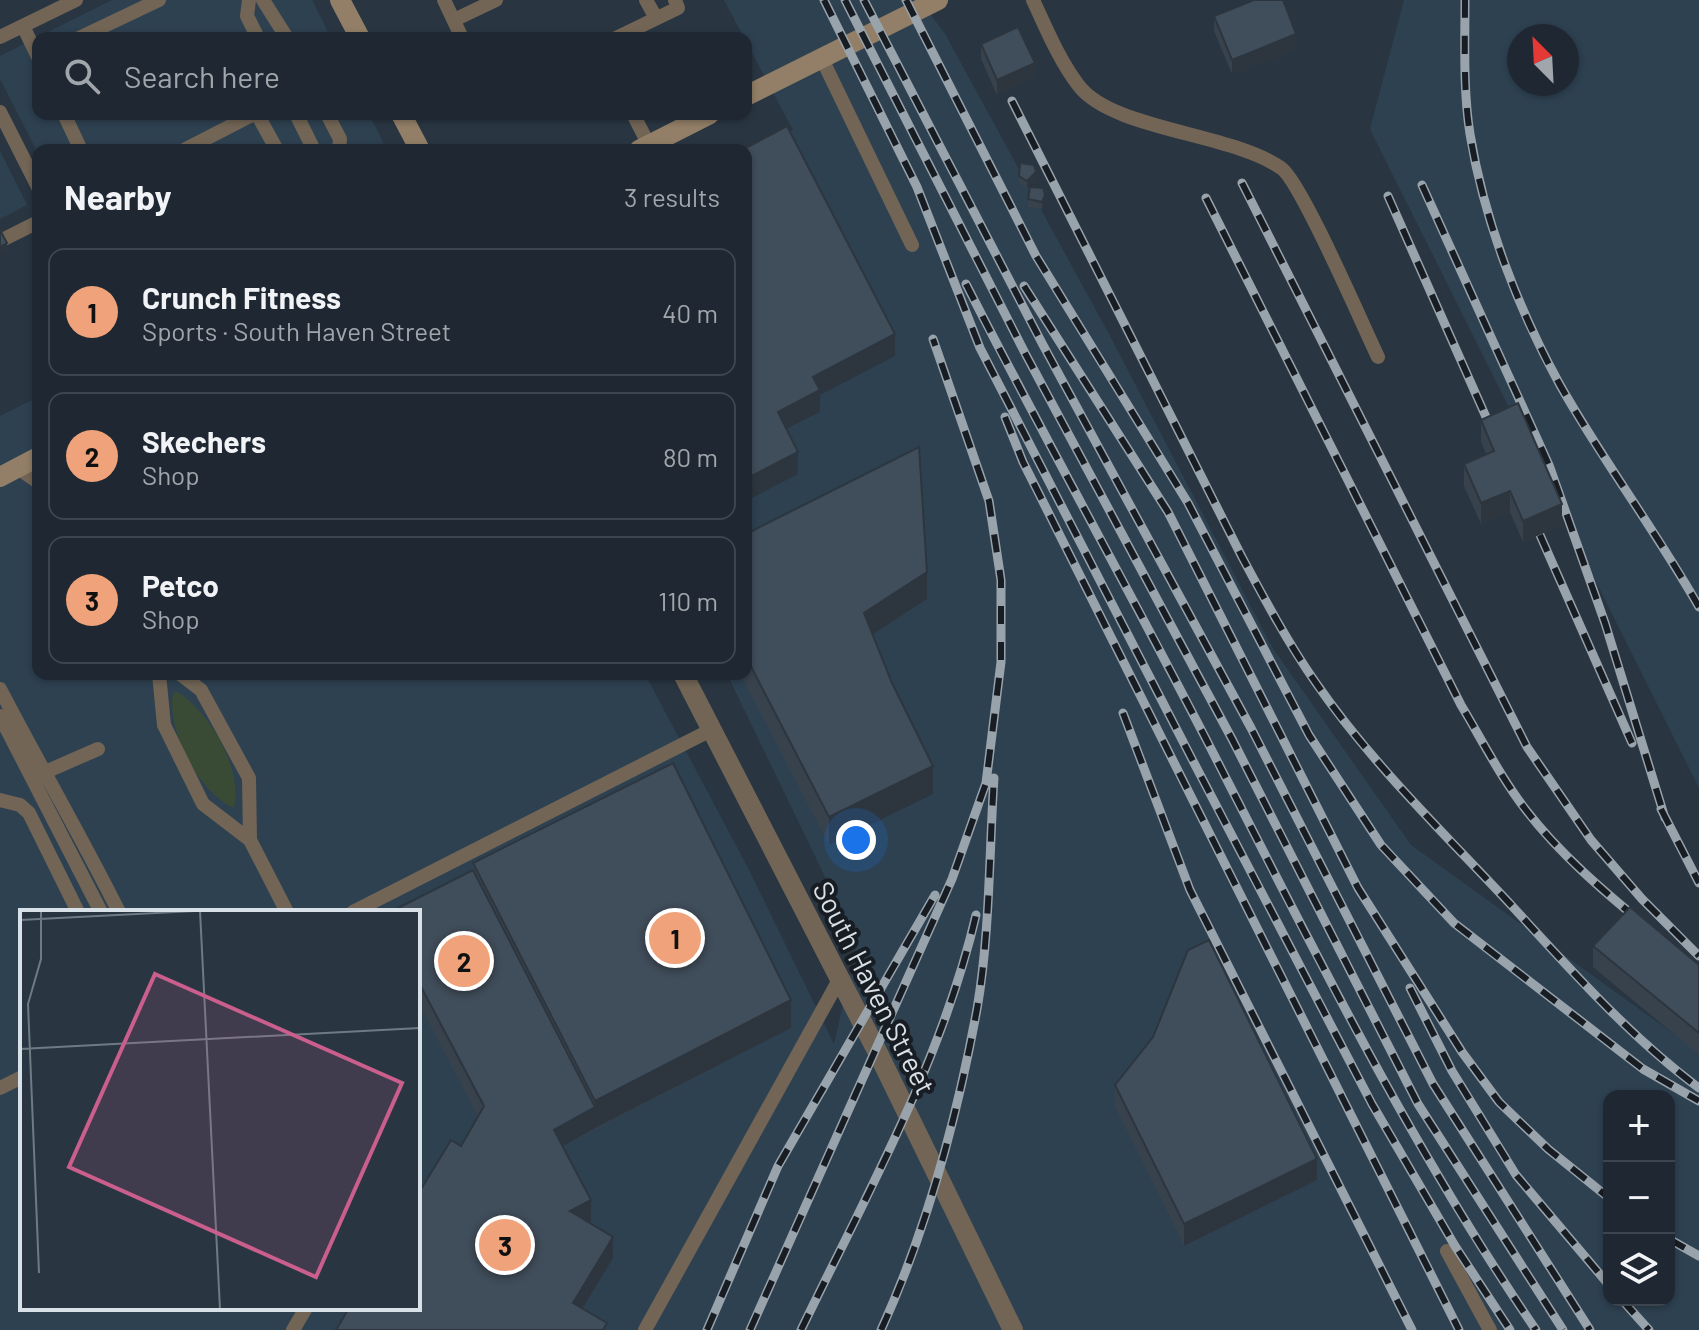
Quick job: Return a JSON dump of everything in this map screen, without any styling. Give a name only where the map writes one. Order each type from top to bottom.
[{"type":"main road","points":[[340,0],[357,32]]},
{"type":"main road","points":[[752,93],[938,0]]},
{"type":"main road","points":[[404,120],[417,144]]},
{"type":"main road","points":[[652,144],[698,120]]},
{"type":"main road","points":[[9,473],[32,460]]},
{"type":"street","name":"South Haven Street","points":[[686,680],[1013,1330]]},
{"type":"lane","points":[[0,37],[76,0]]},
{"type":"lane","points":[[92,32],[159,0]]},
{"type":"lane","points":[[249,0],[247,16],[255,32]]},
{"type":"lane","points":[[263,0],[283,32]]},
{"type":"lane","points":[[444,0],[459,32]]},
{"type":"lane","points":[[454,20],[496,0]]},
{"type":"lane","points":[[646,0],[656,18]]},
{"type":"lane","points":[[628,32],[678,8],[675,0]]},
{"type":"lane","points":[[1033,0],[1080,88],[1115,111],[1224,143],[1283,169],[1314,222],[1378,357]]},
{"type":"lane","points":[[23,26],[32,45]]},
{"type":"lane","points":[[822,59],[912,245]]},
{"type":"lane","points":[[0,112],[32,175]]},
{"type":"lane","points":[[67,120],[78,144]]},
{"type":"lane","points":[[196,144],[244,120]]},
{"type":"lane","points":[[260,120],[274,144]]},
{"type":"lane","points":[[299,120],[311,144]]},
{"type":"lane","points":[[330,120],[340,144]]},
{"type":"lane","points":[[635,120],[643,144]]},
{"type":"lane","points":[[0,241],[32,225]]},
{"type":"lane","points":[[9,473],[32,480]]},
{"type":"lane","points":[[160,680],[164,725],[203,804],[250,840],[286,910]]},
{"type":"lane","points":[[188,680],[201,690],[249,778],[250,840]]},
{"type":"lane","points":[[0,689],[43,773],[66,806],[118,910]]},
{"type":"lane","points":[[0,716],[100,910]]},
{"type":"lane","points":[[357,910],[711,730]]},
{"type":"lane","points":[[43,773],[98,749]]},
{"type":"lane","points":[[0,800],[20,805],[29,813],[77,910]]},
{"type":"lane","points":[[645,1330],[839,980]]},
{"type":"lane","points":[[0,1088],[20,1078]]},
{"type":"lane","points":[[1447,1251],[1490,1330]]},
{"type":"lane","points":[[293,1330],[305,1310]]},
{"type":"shaded area","points":[[112,0],[312,0],[328,32],[48,32]]},
{"type":"shaded area","points":[[724,0],[920,0],[945,34],[1109,334],[1272,647],[1411,845],[1699,1052],[1699,1330],[0,1330],[0,416],[32,400],[32,680],[648,680],[749,870],[834,1044],[857,943],[730,680],[752,680],[752,152],[793,130],[752,53],[752,32],[741,32]]},
{"type":"shaded area","points":[[1404,0],[1699,0],[1699,788],[1370,129]]},
{"type":"shaded area","points":[[32,40],[32,120],[372,120],[384,144],[33,144],[0,79],[0,56]]},
{"type":"shaded area","points":[[0,151],[27,205],[0,219]]},
{"type":"green space","points":[[178,692],[202,714],[221,743],[234,776],[234,808],[209,789],[188,759],[180,742],[172,708],[173,693]]},
{"type":"building","points":[[1254,0],[1283,0],[1296,34],[1232,60],[1214,16]]},
{"type":"building","points":[[1018,27],[1035,63],[997,80],[981,44]]},
{"type":"building","points":[[787,126],[895,334],[813,377],[820,390],[778,412],[798,452],[752,476],[752,145]]},
{"type":"building","points":[[1020,163],[1034,165],[1036,172],[1027,181],[1019,176]]},
{"type":"building","points":[[1030,187],[1043,188],[1045,195],[1042,202],[1028,199]]},
{"type":"building","points":[[0,230],[7,243],[0,247]]},
{"type":"building","points":[[1518,403],[1562,504],[1523,521],[1510,491],[1481,503],[1464,464],[1494,451],[1481,420]]},
{"type":"building","points":[[919,447],[927,572],[864,613],[892,683],[933,766],[829,817],[752,669],[752,531]]},
{"type":"building","points":[[673,763],[791,1000],[595,1101],[473,863]]},
{"type":"building","points":[[473,870],[595,1107],[554,1130],[591,1200],[570,1211],[613,1237],[573,1303],[607,1323],[603,1330],[336,1330],[348,1310],[420,1310],[420,1191],[451,1140],[461,1146],[484,1106],[420,985],[420,910],[394,910]]},
{"type":"building","points":[[1630,907],[1699,965],[1699,1033],[1593,946]]},
{"type":"building","points":[[1209,940],[1317,1159],[1184,1224],[1115,1085],[1153,1037],[1188,950]]},
{"type":"railway","points":[[824,0],[917,187],[980,348],[1193,761],[1372,1104],[1455,1246],[1510,1330]]},
{"type":"railway","points":[[845,0],[1026,355],[1232,739],[1418,1104],[1563,1330]]},
{"type":"railway","points":[[864,0],[1043,345],[1251,728],[1433,1084],[1590,1330]]},
{"type":"railway","points":[[906,0],[1036,256],[1188,503],[1309,735],[1381,845],[1454,923],[1643,1069],[1699,1101]]},
{"type":"railway","points":[[1465,0],[1465,84],[1470,134],[1484,199],[1504,263],[1530,326],[1560,385],[1699,607]]},
{"type":"railway","points":[[1012,101],[1242,557],[1286,637],[1316,683],[1385,770],[1579,978],[1649,1047],[1699,1088]]},
{"type":"railway","points":[[1242,183],[1527,747],[1591,840],[1642,899],[1699,956]]},
{"type":"railway","points":[[1422,185],[1549,465],[1605,623],[1665,818]]},
{"type":"railway","points":[[1388,196],[1494,435]]},
{"type":"railway","points":[[1206,198],[1461,705],[1500,772],[1526,810],[1567,856],[1645,925]]},
{"type":"railway","points":[[966,284],[1402,1114],[1489,1259],[1536,1330]]},
{"type":"railway","points":[[1024,286],[1168,512],[1358,888],[1462,1052],[1499,1102],[1548,1149],[1603,1193]]},
{"type":"railway","points":[[750,1330],[952,879],[986,783],[1001,662],[1001,580],[989,501],[933,339]]},
{"type":"railway","points":[[1005,417],[1023,462],[1459,1330]]},
{"type":"railway","points":[[1540,535],[1632,743]]},
{"type":"railway","points":[[1123,713],[1190,890],[1412,1330]]},
{"type":"railway","points":[[881,1330],[913,1253],[939,1172],[969,1050],[984,952],[994,778]]},
{"type":"railway","points":[[1661,809],[1699,883]]},
{"type":"railway","points":[[707,1330],[778,1166],[935,895]]},
{"type":"railway","points":[[801,1330],[923,1075],[961,969],[976,915]]},
{"type":"railway","points":[[1410,988],[1452,1071],[1516,1175],[1603,1278]]},
{"type":"railway","points":[[1675,1242],[1699,1256]]},
{"type":"railway","points":[[1627,1306],[1649,1330]]},
{"type":"place","name":"Crunch Fitness","points":[[675,938]]},
{"type":"place","name":"Skechers","points":[[464,961]]},
{"type":"place","name":"Petco","points":[[505,1245]]}]
